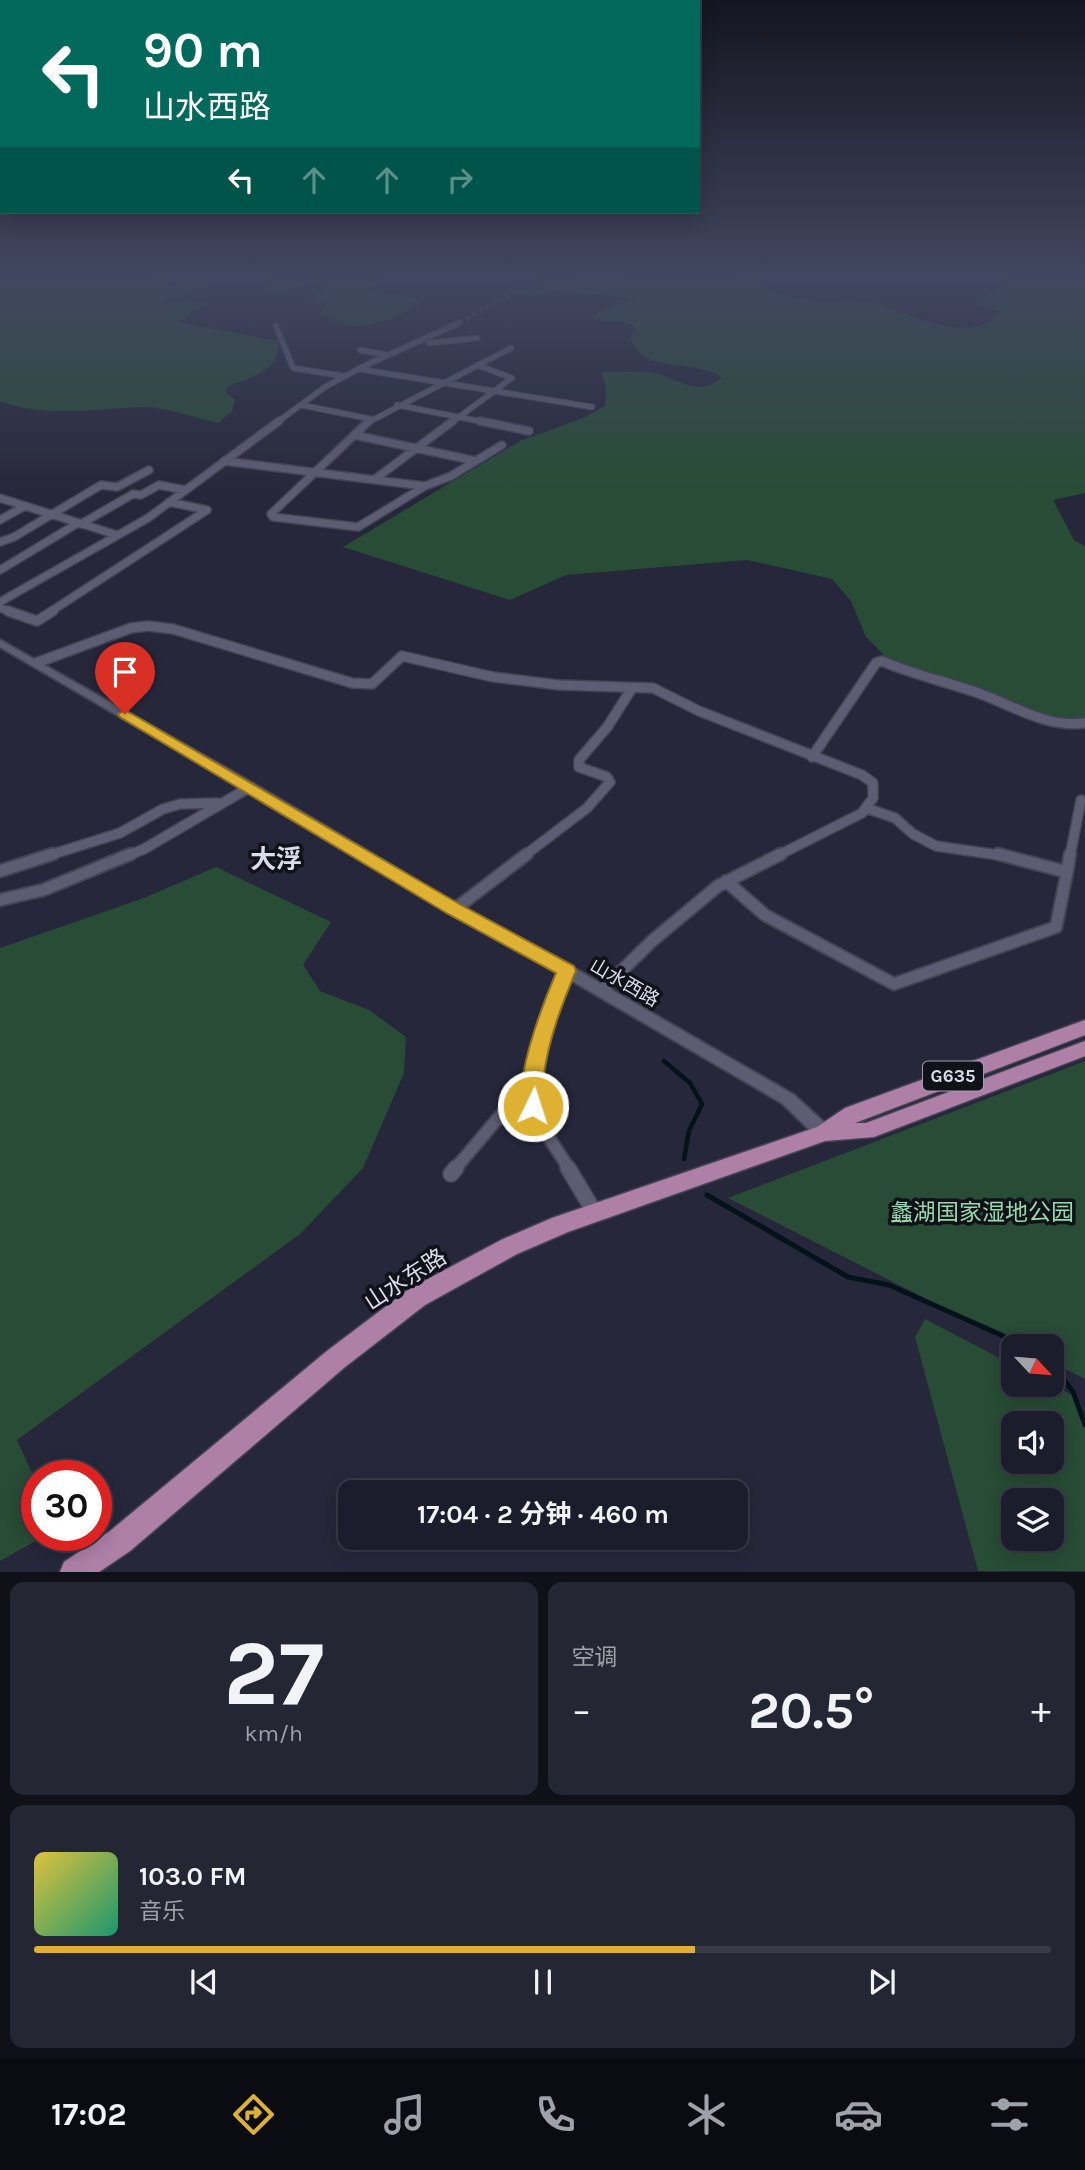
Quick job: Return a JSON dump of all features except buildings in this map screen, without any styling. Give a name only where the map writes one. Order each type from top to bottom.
[{"type":"highway","name":"山水东路","points":[[74,1572],[120,1541],[336,1359],[417,1297],[509,1247],[595,1213],[824,1133],[852,1114],[1085,1027]]},
{"type":"highway","name":"山水东路","points":[[824,1133],[867,1131],[1085,1048]]},
{"type":"street","points":[[285,348],[293,368],[343,376]]},
{"type":"street","points":[[0,601],[117,535],[169,502],[343,376],[405,348]]},
{"type":"street","points":[[502,445],[452,477],[425,486],[358,527],[272,516],[371,419],[510,348]]},
{"type":"street","points":[[360,350],[388,355]]},
{"type":"street","points":[[375,479],[512,379],[477,365]]},
{"type":"street","points":[[359,369],[592,407]]},
{"type":"street","points":[[301,405],[371,419]]},
{"type":"street","points":[[397,405],[530,431]]},
{"type":"street","points":[[354,435],[476,461]]},
{"type":"street","points":[[224,461],[425,486]]},
{"type":"street","points":[[0,542],[14,537],[101,485],[117,487],[149,470]]},
{"type":"street","points":[[0,570],[132,494],[141,495],[159,485],[185,490]]},
{"type":"street","points":[[2,500],[117,535]]},
{"type":"street","points":[[0,608],[37,621],[207,510],[169,502]]},
{"type":"street","points":[[0,520],[25,506]]},
{"type":"street","points":[[36,663],[131,628],[149,625],[173,629],[352,683],[372,684],[402,656],[493,677],[559,685],[653,688],[699,711],[862,775],[873,783],[873,798],[862,814],[726,881],[652,942],[601,991]]},
{"type":"street","name":"山水西路","points":[[0,643],[250,787],[454,909],[789,1099],[824,1133]]},
{"type":"street","points":[[812,757],[876,663],[881,661],[916,676],[980,694],[1051,722],[1067,725],[1085,723]]},
{"type":"street","points":[[454,909],[587,808],[610,782],[607,777],[579,767],[579,760],[622,708],[632,688]]},
{"type":"street","points":[[0,900],[43,890],[144,849],[250,787]]},
{"type":"street","points":[[726,881],[765,915],[894,984],[1056,928],[1081,800]]},
{"type":"street","points":[[0,871],[120,832],[163,809],[180,804],[221,803]]},
{"type":"street","points":[[866,808],[895,818],[913,834],[936,846],[989,852],[1067,872]]},
{"type":"street","points":[[567,971],[548,1014],[533,1087],[533,1106],[595,1213]]},
{"type":"street","points":[[451,1174],[516,1097],[533,1087]]},
{"type":"green space","points":[[0,348],[278,348],[275,360],[269,367],[227,387],[226,392],[235,400],[232,411],[218,423],[152,407],[53,411],[35,410],[0,401]]},
{"type":"green space","points":[[1085,348],[1085,493],[1053,500],[1074,540],[1085,546],[1085,722],[1043,721],[897,668],[866,637],[851,601],[832,579],[747,560],[566,575],[510,600],[343,547],[520,441],[583,418],[605,406],[606,387],[601,372],[653,373],[695,387],[712,384],[722,378],[698,368],[658,362],[637,350]]},
{"type":"green space","points":[[216,867],[331,922],[303,965],[320,991],[369,1010],[406,1037],[404,1073],[363,1168],[300,1234],[17,1440],[26,1460],[21,1460],[21,1549],[0,1561],[0,948],[144,898]]},
{"type":"green space","name":"蠡湖国家湿地公园","points":[[1085,1061],[1085,1379],[1064,1368],[1064,1334],[1001,1334],[1001,1337],[728,1198]]},
{"type":"green space","points":[[925,1319],[1001,1359],[1001,1397],[1064,1397],[1064,1391],[1072,1395],[1085,1424],[1085,1571],[978,1571],[915,1337]]},
{"type":"waterway","points":[[664,1061],[690,1083],[702,1104],[689,1131],[684,1159]]},
{"type":"waterway","points":[[707,1195],[848,1277],[889,1285],[1001,1335]]},
{"type":"waterway","points":[[1064,1380],[1073,1392],[1085,1425]]},
{"type":"district","name":"大浮","points":[[276,859]]},
{"type":"route","points":[[125,714],[454,909],[567,971],[548,1014],[534,1074],[533,1106]]}]
